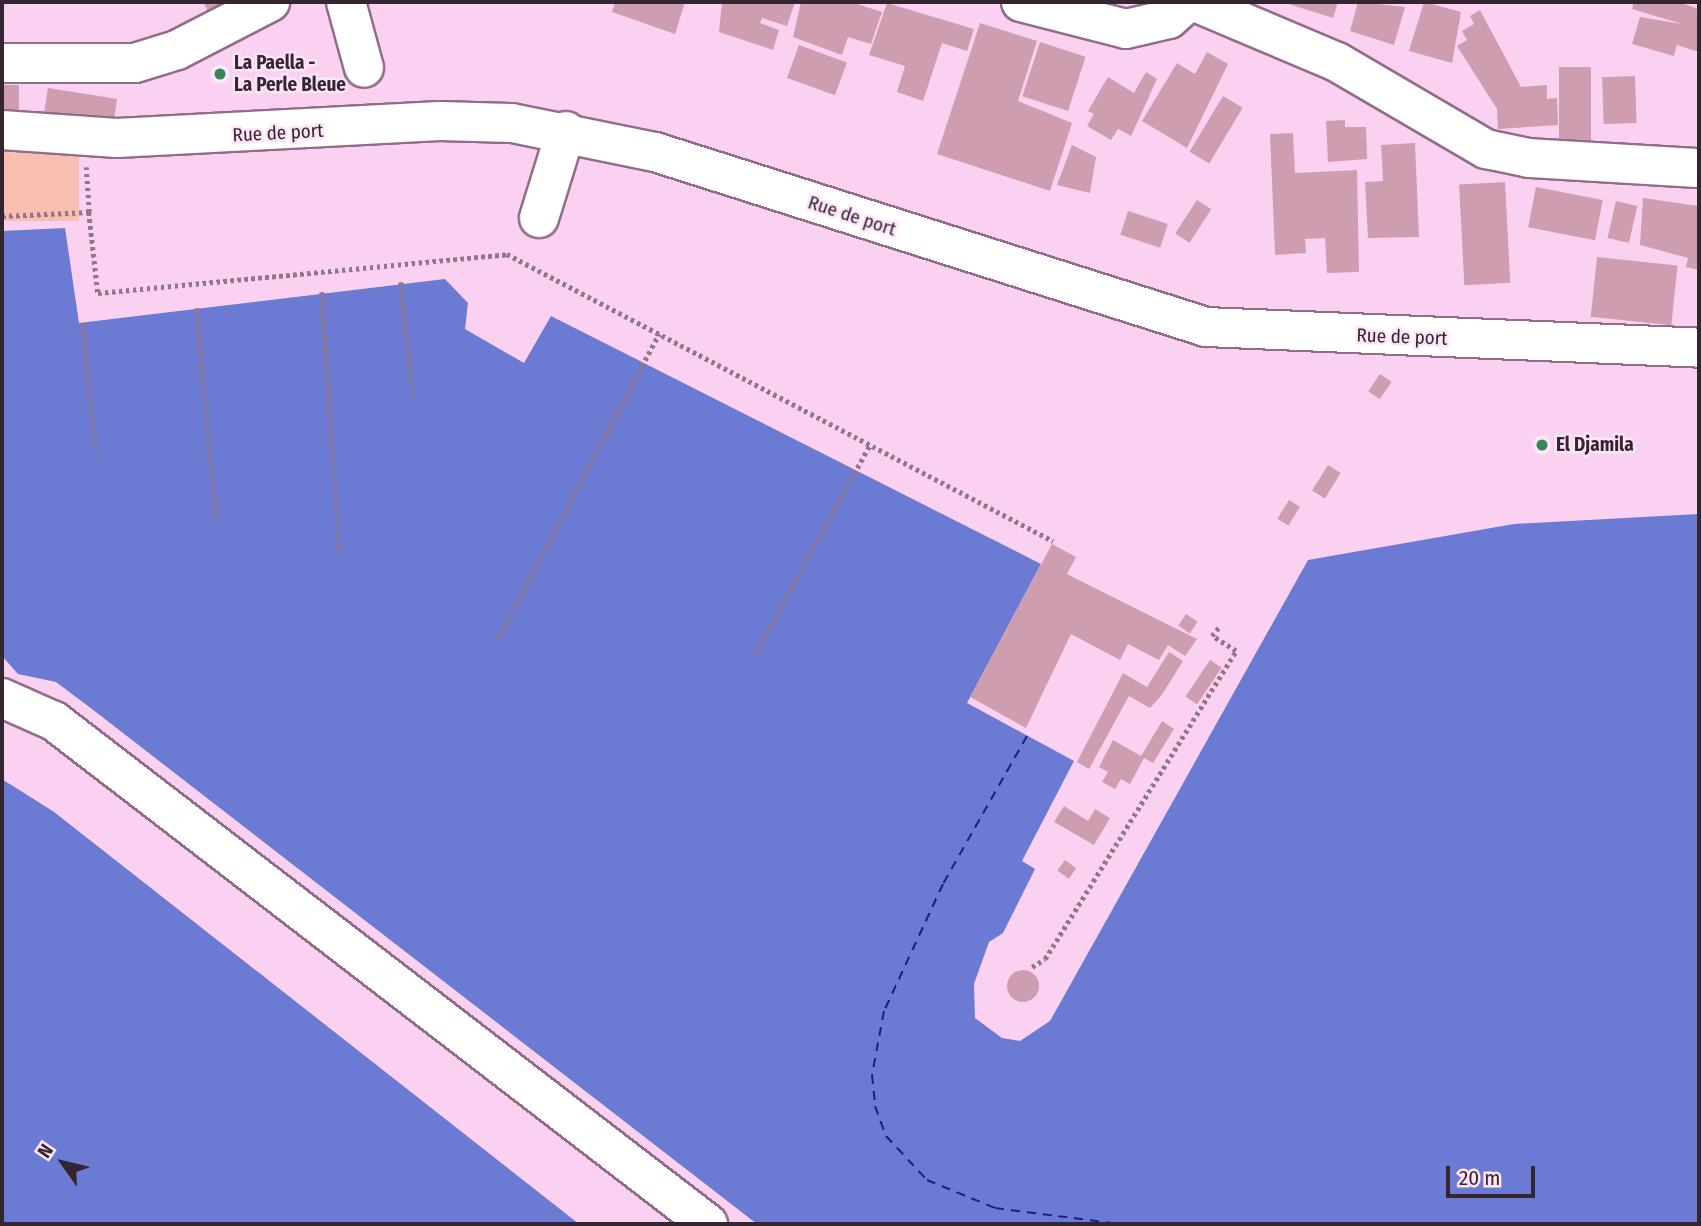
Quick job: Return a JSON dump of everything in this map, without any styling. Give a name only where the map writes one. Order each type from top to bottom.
[{"type":"street","points":[[2,63],[135,63],[177,50],[270,2]]},
{"type":"street","points":[[346,2],[364,68]]},
{"type":"street","points":[[1021,2],[1126,29],[1155,25],[1188,2]]},
{"type":"street","points":[[1195,2],[1337,62],[1486,149],[1529,158],[1699,168]]},
{"type":"street","name":"Rue de port","points":[[2,130],[117,138],[472,120],[566,131],[655,152],[1194,325],[1699,348]]},
{"type":"street","points":[[539,218],[566,131]]},
{"type":"street","points":[[2,698],[54,721],[708,1224]]},
{"type":"path","points":[[85,163],[98,293],[507,254],[1054,541]]},
{"type":"path","points":[[2,216],[89,212]]},
{"type":"path","points":[[401,282],[413,397]]},
{"type":"path","points":[[322,292],[340,557]]},
{"type":"path","points":[[197,308],[216,517]]},
{"type":"path","points":[[83,323],[96,450]]},
{"type":"path","points":[[498,639],[659,334]]},
{"type":"path","points":[[756,652],[870,445]]},
{"type":"path","points":[[1032,967],[1045,959],[1236,651],[1212,636],[1219,627]]},
{"type":"shaded area","points":[[2,141],[79,141],[79,221],[2,221]]},
{"type":"water","points":[[65,228],[79,323],[445,279],[468,303],[465,329],[524,363],[551,316],[1041,564],[967,703],[1074,761],[1022,861],[1035,869],[1003,933],[989,942],[974,984],[975,1018],[1002,1038],[1020,1041],[1050,1021],[1308,560],[1514,524],[1699,514],[1699,1224],[757,1224],[92,709],[56,682],[18,674],[2,656],[2,231]]},
{"type":"water","points":[[2,779],[53,811],[579,1224],[2,1224]]},
{"type":"pier","points":[[3,776],[55,808],[582,1224],[53,811],[2,779]]},
{"type":"building","points":[[203,2],[245,2],[213,20]]},
{"type":"building","points":[[615,2],[685,2],[675,34],[612,12]]},
{"type":"building","points":[[722,2],[795,2],[787,26],[762,18],[760,23],[779,30],[773,50],[719,32]]},
{"type":"building","points":[[801,2],[851,2],[882,12],[871,44],[848,37],[842,55],[793,37]]},
{"type":"building","points":[[1282,2],[1338,2],[1333,18]]},
{"type":"building","points":[[1358,2],[1405,7],[1394,45],[1350,31]]},
{"type":"building","points":[[1424,2],[1461,12],[1452,63],[1409,51]]},
{"type":"building","points":[[1634,2],[1678,2],[1699,9],[1699,52],[1677,45],[1674,56],[1632,44],[1640,17],[1682,24],[1632,9]]},
{"type":"building","points":[[887,3],[974,29],[967,51],[942,43],[923,101],[897,92],[905,66],[869,55]]},
{"type":"building","points":[[1480,10],[1521,87],[1547,85],[1547,99],[1557,98],[1558,125],[1498,129],[1497,109],[1457,46],[1467,40],[1462,31],[1474,24],[1470,16]]},
{"type":"building","points":[[980,23],[1037,41],[1018,101],[1072,123],[1050,191],[937,154]]},
{"type":"building","points":[[1040,42],[1086,57],[1068,111],[1022,96]]},
{"type":"building","points":[[799,45],[847,62],[835,95],[787,78]]},
{"type":"building","points":[[1207,52],[1228,64],[1187,148],[1142,121],[1177,63],[1195,74]]},
{"type":"building","points":[[1559,67],[1591,67],[1591,145],[1559,145]]},
{"type":"building","points":[[1146,72],[1157,79],[1131,136],[1118,129],[1111,140],[1087,126],[1094,114],[1088,111],[1108,77],[1134,93]]},
{"type":"building","points":[[1635,76],[1637,123],[1604,124],[1602,77]]},
{"type":"building","points":[[2,85],[19,85],[19,111],[2,111]]},
{"type":"building","points":[[48,88],[117,99],[112,131],[43,120]]},
{"type":"building","points":[[1223,96],[1243,108],[1209,164],[1190,152]]},
{"type":"building","points":[[1345,120],[1345,127],[1366,127],[1367,159],[1328,162],[1326,121]]},
{"type":"building","points":[[1293,133],[1295,173],[1357,170],[1359,272],[1327,273],[1325,238],[1305,239],[1306,253],[1275,255],[1270,134]]},
{"type":"building","points":[[1415,143],[1419,237],[1368,238],[1365,182],[1383,181],[1381,145]]},
{"type":"building","points":[[1072,145],[1096,157],[1090,193],[1057,185]]},
{"type":"building","points":[[1505,182],[1510,283],[1464,285],[1459,184]]},
{"type":"building","points":[[1536,187],[1603,200],[1595,240],[1528,227]]},
{"type":"building","points":[[1643,198],[1699,206],[1699,270],[1686,267],[1688,258],[1640,245]]},
{"type":"building","points":[[1197,200],[1211,209],[1189,243],[1175,234]]},
{"type":"building","points":[[1616,201],[1637,206],[1629,243],[1607,238]]},
{"type":"building","points":[[1128,211],[1168,224],[1160,248],[1120,235]]},
{"type":"building","points":[[1597,257],[1678,265],[1671,325],[1591,317]]},
{"type":"building","points":[[1380,374],[1392,382],[1380,399],[1368,391]]},
{"type":"building","points":[[1328,465],[1341,473],[1325,498],[1312,490]]},
{"type":"building","points":[[1289,500],[1300,507],[1288,526],[1277,519]]},
{"type":"building","points":[[1052,544],[1076,557],[1067,574],[1197,639],[1185,656],[1168,645],[1159,660],[1128,644],[1120,660],[1071,634],[1026,728],[970,697]]},
{"type":"building","points":[[1186,614],[1198,622],[1190,633],[1178,626]]},
{"type":"building","points":[[1169,652],[1183,661],[1161,696],[1150,708],[1129,696],[1089,769],[1077,762],[1123,673],[1147,687]]},
{"type":"building","points":[[1210,660],[1222,668],[1197,704],[1185,696]]},
{"type":"building","points":[[1162,721],[1174,729],[1153,763],[1144,758],[1130,784],[1121,779],[1115,789],[1102,782],[1108,772],[1099,767],[1113,740],[1141,756]]},
{"type":"building","points":[[1064,806],[1088,821],[1095,809],[1110,818],[1094,845],[1054,822]]},
{"type":"building","points":[[1065,860],[1076,868],[1069,879],[1057,871]]},
{"type":"building","points":[[1023,970],[1034,975],[1039,986],[1034,997],[1023,1002],[1012,997],[1007,986],[1012,975]]},
{"type":"ferry route","points":[[1027,736],[943,884],[884,1011],[872,1075],[875,1106],[886,1136],[927,1180],[995,1208],[1120,1224]]},
{"type":"place","name":"La Paella - La Perle Bleue","points":[[220,74]]},
{"type":"place","name":"El Djamila","points":[[1542,445]]}]
